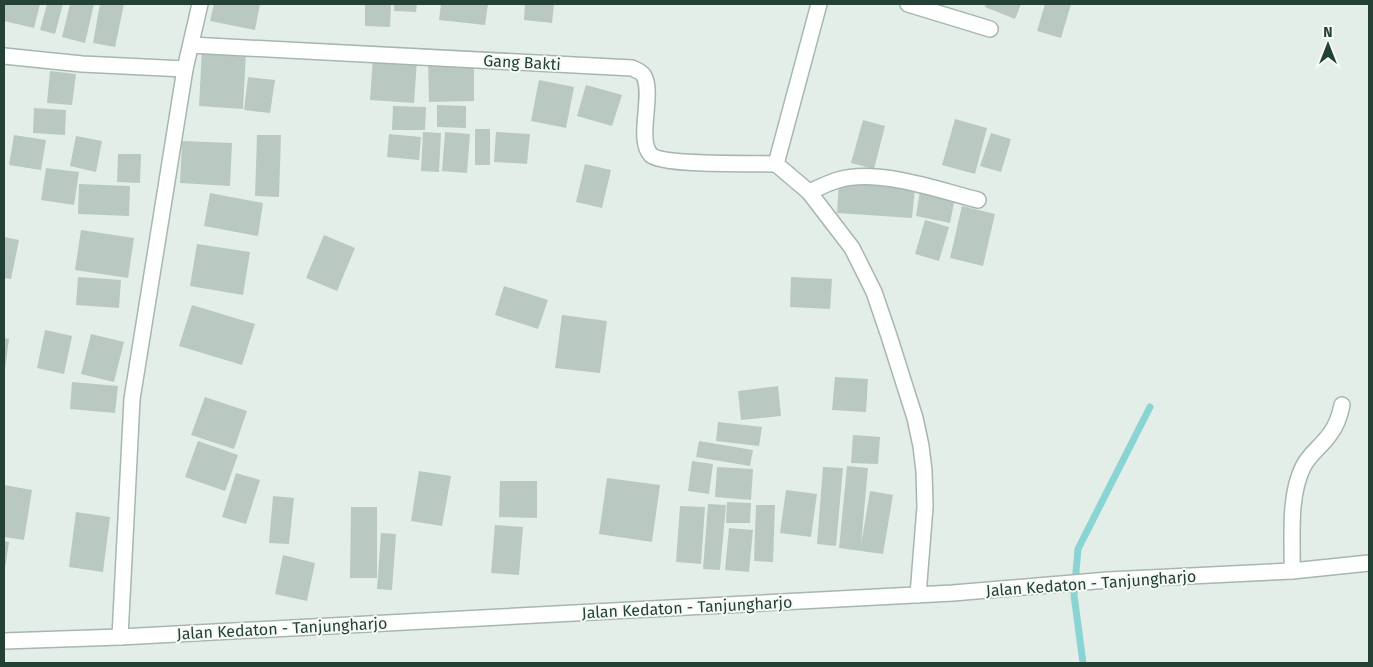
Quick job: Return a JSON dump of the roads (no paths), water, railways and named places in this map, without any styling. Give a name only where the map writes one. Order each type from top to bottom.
[{"type":"street","points":[[120,637],[132,399],[185,69],[200,4]]},
{"type":"street","points":[[819,4],[776,164],[809,192],[852,248],[870,284],[890,336],[915,418],[923,462],[925,507],[918,596]]},
{"type":"street","points":[[908,4],[990,29]]},
{"type":"street","name":"Gang Bakti","points":[[191,45],[632,68],[644,76],[646,86],[645,144],[649,153],[655,158],[673,161],[776,164]]},
{"type":"street","points":[[4,56],[82,64],[185,69]]},
{"type":"street","points":[[809,192],[838,180],[883,178],[910,182],[978,200]]},
{"type":"street","points":[[1292,571],[1294,503],[1299,479],[1311,455],[1331,433],[1340,416],[1342,405]]},
{"type":"street","name":"Jalan Kedaton - Tanjungharjo","points":[[4,641],[120,637],[918,596],[1108,580],[1292,571],[1369,563]]},
{"type":"waterway","points":[[1083,663],[1074,595],[1078,549],[1150,407]]}]
